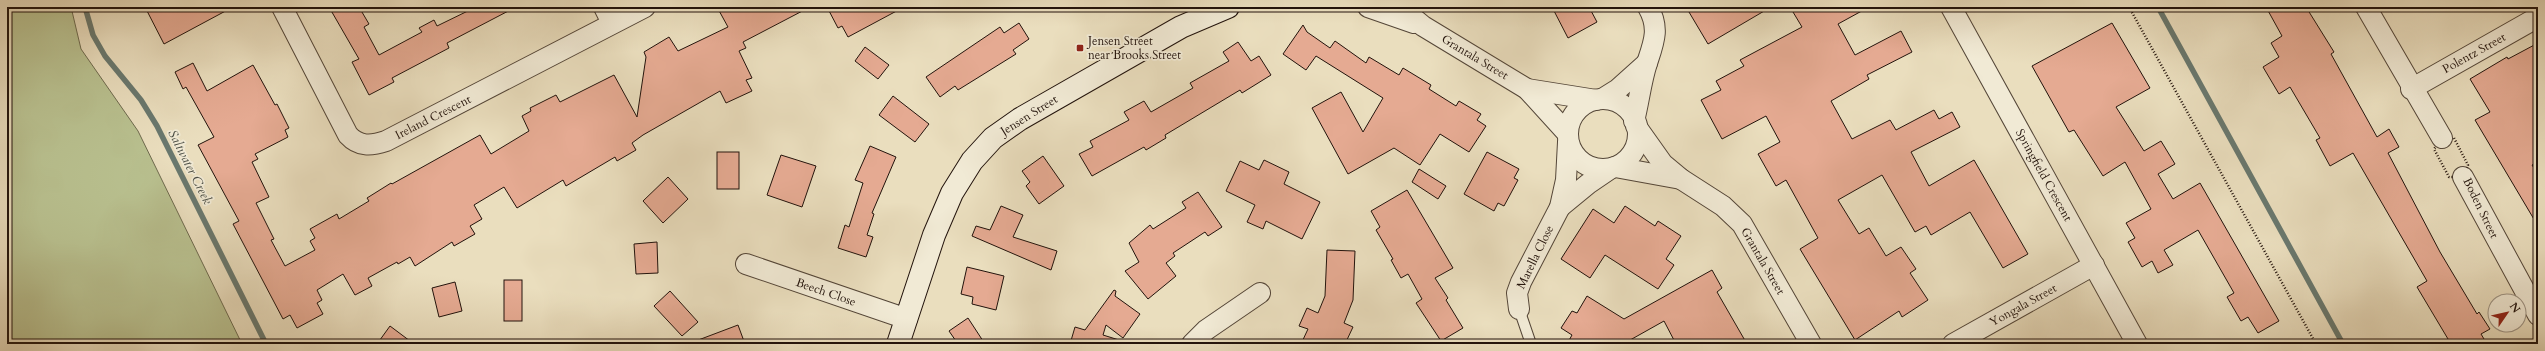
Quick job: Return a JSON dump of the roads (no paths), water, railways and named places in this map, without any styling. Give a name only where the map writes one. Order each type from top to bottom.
[{"type":"street","name":"Ireland Crescent","points":[[282,7],[348,135],[356,143],[365,145],[386,141],[608,15],[645,7]]},
{"type":"street","name":"Jensen Street","points":[[1181,27],[1204,7]]},
{"type":"street","name":"Jensen Street","points":[[898,344],[943,212],[962,175],[993,138],[1020,118],[1181,27],[1228,7]]},
{"type":"street","name":"Grantala Street","points":[[1368,7],[1424,26]]},
{"type":"street","name":"Grantala Street","points":[[1400,7],[1424,26],[1527,89],[1568,137]]},
{"type":"street","points":[[1647,63],[1624,85],[1599,100],[1585,104],[1576,112],[1570,122],[1568,137],[1572,151],[1583,163],[1599,169],[1612,168],[1629,158],[1635,148],[1637,137],[1635,123],[1647,63],[1652,52],[1656,33],[1653,17],[1648,7]]},
{"type":"street","name":"Springfield Crescent","points":[[1951,7],[2137,344]]},
{"type":"street","points":[[2366,7],[2411,89],[2442,138]]},
{"type":"street","name":"Polentz Street","points":[[2411,89],[2538,17]]},
{"type":"street","name":"Grantala Street","points":[[1527,89],[1599,100]]},
{"type":"street","points":[[1599,100],[1619,104],[1628,111],[1635,123]]},
{"type":"street","name":"Grantala Street","points":[[1635,123],[1663,164],[1681,179],[1704,192],[1742,224],[1811,344]]},
{"type":"street","name":"Marella Close","points":[[1519,309],[1517,293],[1521,282],[1560,207],[1566,180],[1568,137]]},
{"type":"street","name":"Grantala Street","points":[[1612,168],[1681,179]]},
{"type":"street","name":"Marella Close","points":[[1560,207],[1588,184],[1612,168]]},
{"type":"street","name":"Boden Street","points":[[2463,177],[2538,315]]},
{"type":"street","name":"Beech Close","points":[[746,264],[907,319]]},
{"type":"street","name":"Yongala Street","points":[[1953,344],[2094,265]]},
{"type":"street","points":[[1192,344],[1206,330],[1260,292]]},
{"type":"lane","points":[[1519,309],[1531,344]]},
{"type":"waterway","name":"Saltwater Creek","points":[[85,7],[93,35],[105,56],[141,100],[157,126],[266,344]]},
{"type":"waterway","points":[[2158,7],[2343,344]]},
{"type":"place","name":"Jensen Street near Brooks Street","points":[[1080,48]]}]
